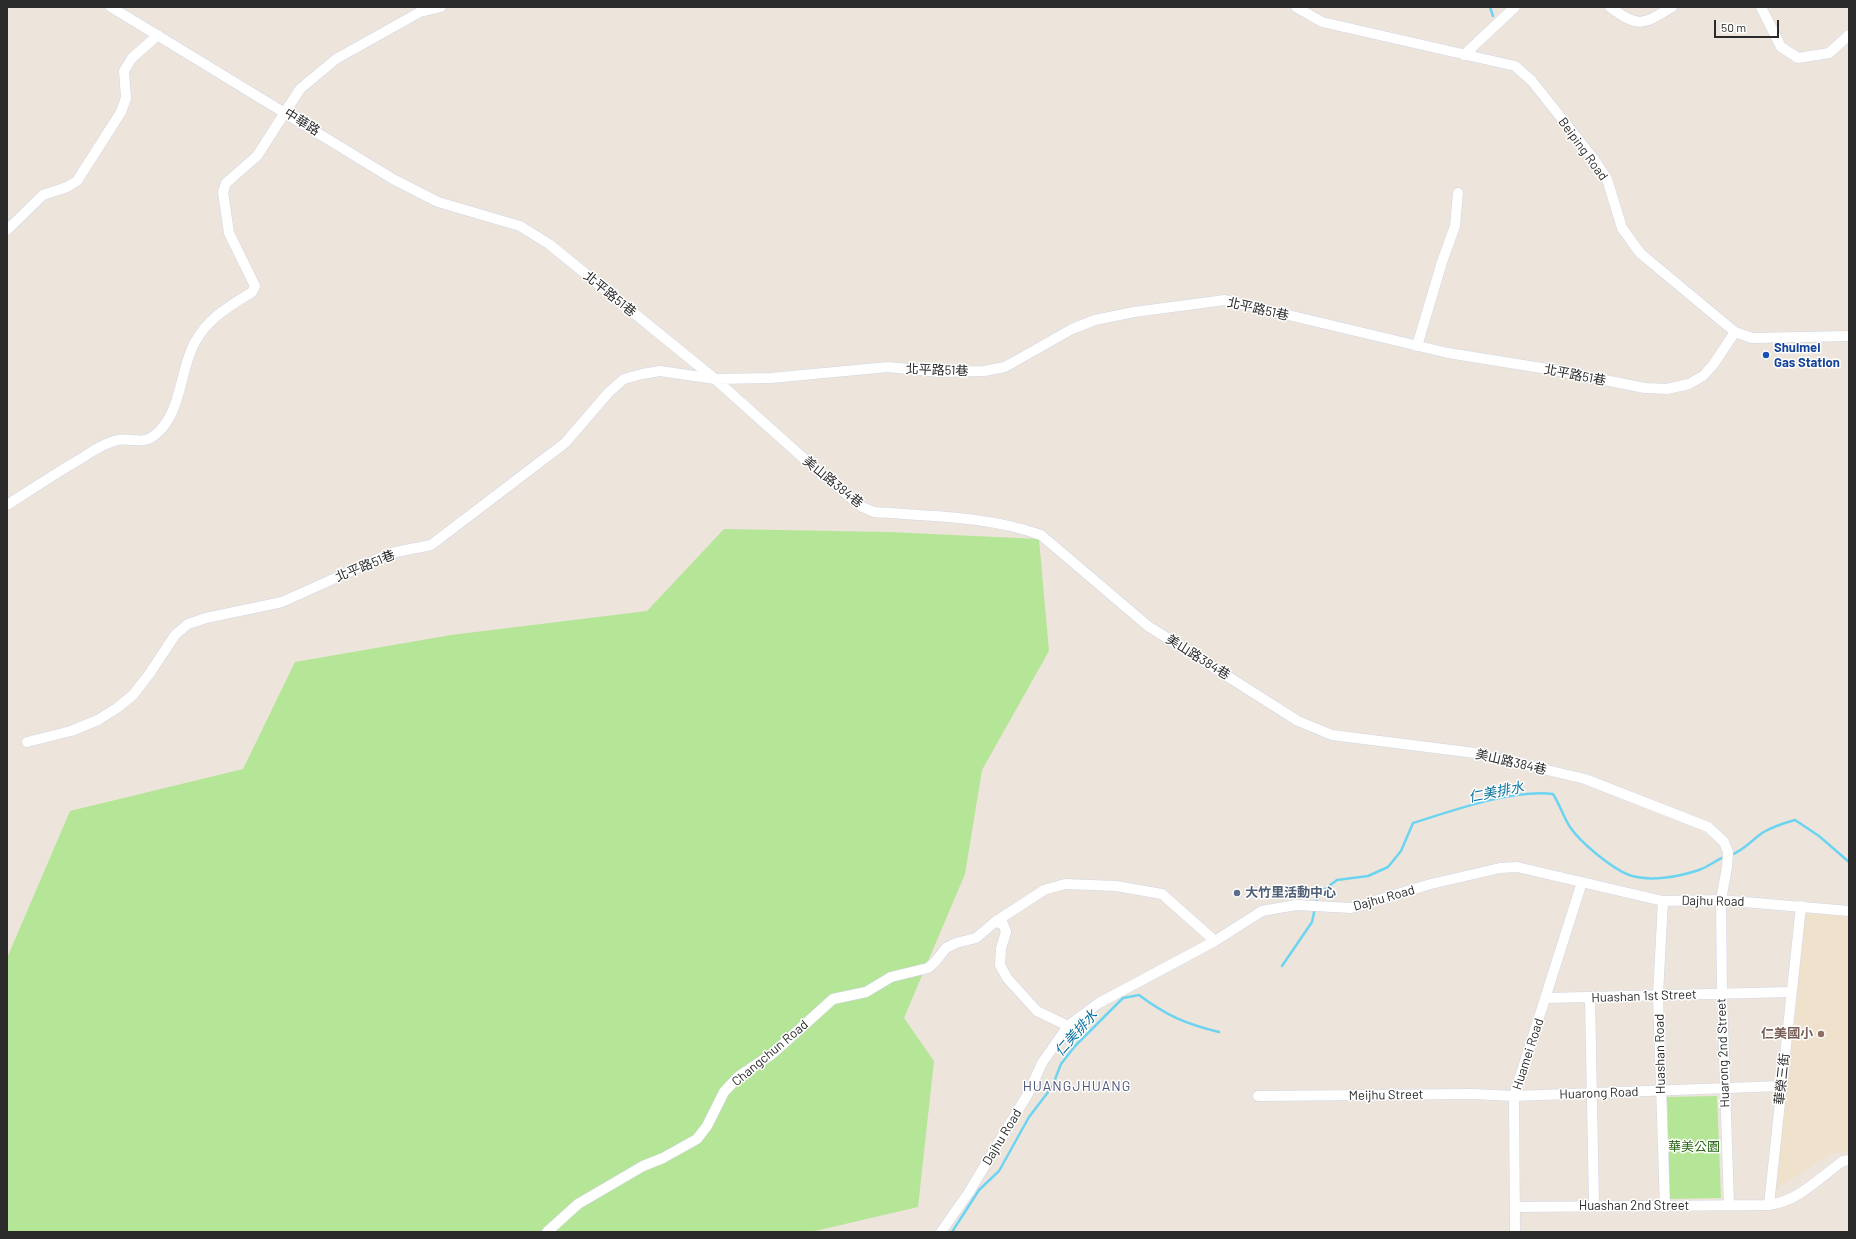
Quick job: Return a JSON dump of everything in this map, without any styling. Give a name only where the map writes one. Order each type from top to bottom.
[{"type":"street","name":"中華路","points":[[111,7],[284,111],[393,179],[438,202],[500,219]]},
{"type":"street","points":[[7,505],[45,479],[102,445],[128,438],[141,441],[154,436],[175,407],[194,345],[208,323],[252,292],[255,286],[230,233],[224,192],[226,183],[256,156],[284,111],[300,89],[336,59],[420,12],[442,7]]},
{"type":"street","name":"Beiping Road","points":[[1296,7],[1322,22],[1515,66],[1532,81],[1593,158],[1607,179],[1622,228],[1640,253],[1735,332],[1752,338],[1849,336]]},
{"type":"street","points":[[1464,55],[1515,7]]},
{"type":"street","points":[[1610,7],[1630,20],[1639,23],[1651,20],[1672,7]]},
{"type":"street","points":[[1762,7],[1781,47],[1798,58],[1829,53],[1849,35]]},
{"type":"street","points":[[7,230],[43,195],[67,187],[77,181],[121,112],[126,98],[124,70],[132,58],[158,35]]},
{"type":"street","points":[[1417,346],[1442,262],[1455,226],[1458,194]]},
{"type":"street","name":"北平路51巷","points":[[500,219],[520,226],[549,244],[715,379]]},
{"type":"street","name":"北平路51巷","points":[[27,742],[71,731],[98,720],[117,708],[133,695],[150,673],[175,635],[188,624],[206,618],[282,602],[384,556],[431,546],[565,443],[609,392],[624,379],[660,371],[715,379],[771,378],[888,367],[939,372],[984,371],[1005,367],[1072,329],[1095,320],[1134,312],[1225,300],[1417,346],[1645,388],[1667,388],[1689,384],[1703,376],[1713,365],[1735,332]]},
{"type":"street","name":"美山路384巷","points":[[715,379],[810,464],[862,507],[874,512],[981,520],[1026,530],[1041,535],[1148,626],[1298,721],[1332,735],[1475,753],[1584,779],[1708,827],[1724,842],[1728,852]]},
{"type":"street","name":"Huarong 2nd Street","points":[[1728,852],[1721,900],[1724,1088],[1729,1205]]},
{"type":"street","name":"Dajhu Road","points":[[941,1232],[969,1192],[1029,1092],[1042,1063],[1068,1026],[1099,1003],[1215,941],[1262,911],[1296,905],[1351,908],[1431,884],[1500,868],[1517,867],[1663,901],[1721,900],[1849,911]]},
{"type":"street","name":"Huamei Road","points":[[1515,1232],[1514,1096],[1582,882]]},
{"type":"street","name":"Changchun Road","points":[[547,1232],[578,1204],[642,1166],[663,1158],[697,1139],[707,1126],[724,1092],[738,1077],[772,1054],[833,999],[866,992],[891,977],[928,968],[936,962],[946,948],[956,943],[976,938],[995,922],[1044,890],[1065,884],[1116,886],[1162,894],[1215,941]]},
{"type":"street","name":"Huashan Road","points":[[1663,901],[1658,995],[1665,1206]]},
{"type":"street","name":"華榮三街","points":[[1769,1205],[1801,906]]},
{"type":"street","points":[[995,922],[1003,924],[1006,932],[1001,948],[1000,965],[1007,978],[1037,1011],[1068,1026]]},
{"type":"street","name":"Huashan 1st Street","points":[[1546,998],[1791,992]]},
{"type":"street","points":[[1590,998],[1594,1205]]},
{"type":"street","name":"Huarong Road","points":[[1514,1096],[1781,1086]]},
{"type":"street","name":"Meijhu Street","points":[[1258,1096],[1473,1094],[1514,1096]]},
{"type":"street","name":"Huashan 2nd Street","points":[[1515,1207],[1594,1205],[1769,1205],[1781,1203],[1799,1195],[1846,1160]]},
{"type":"shaded area","name":"仁美國小","points":[[1806,913],[1849,917],[1849,1150],[1828,1155],[1774,1191]]},
{"type":"green space","points":[[724,529],[889,532],[1039,539],[1049,651],[982,770],[965,874],[904,1018],[934,1061],[918,1207],[811,1232],[7,1232],[7,958],[70,811],[243,769],[295,662],[451,635],[647,611]]},
{"type":"green space","name":"華美公園","points":[[1717,1096],[1721,1198],[1670,1199],[1667,1097]]},
{"type":"waterway","points":[[1490,7],[1493,16]]},
{"type":"waterway","name":"仁美排水","points":[[1316,903],[1318,894],[1337,880],[1368,876],[1388,867],[1401,851],[1413,823],[1482,802],[1519,795],[1537,793],[1553,794],[1565,819],[1581,840],[1605,861],[1629,875],[1646,878],[1673,877],[1699,870],[1726,856]]},
{"type":"waterway","name":"仁美排水","points":[[1731,855],[1744,848],[1762,833],[1778,825],[1795,820],[1819,836],[1849,862]]},
{"type":"waterway","name":"仁美排水","points":[[1282,966],[1312,922],[1315,908]]},
{"type":"waterway","name":"仁美排水","points":[[952,1232],[979,1190],[999,1171],[1029,1117],[1052,1087],[1061,1064],[1075,1046],[1123,998],[1139,995],[1168,1014],[1197,1026],[1219,1032]]},
{"type":"place","name":"Shuimei Gas Station","points":[[1766,355]]},
{"type":"place","name":"大竹里活動中心","points":[[1237,893]]},
{"type":"place","name":"仁美國小","points":[[1821,1034]]},
{"type":"district","name":"HUANGJHUANG","points":[[1077,1086]]}]
